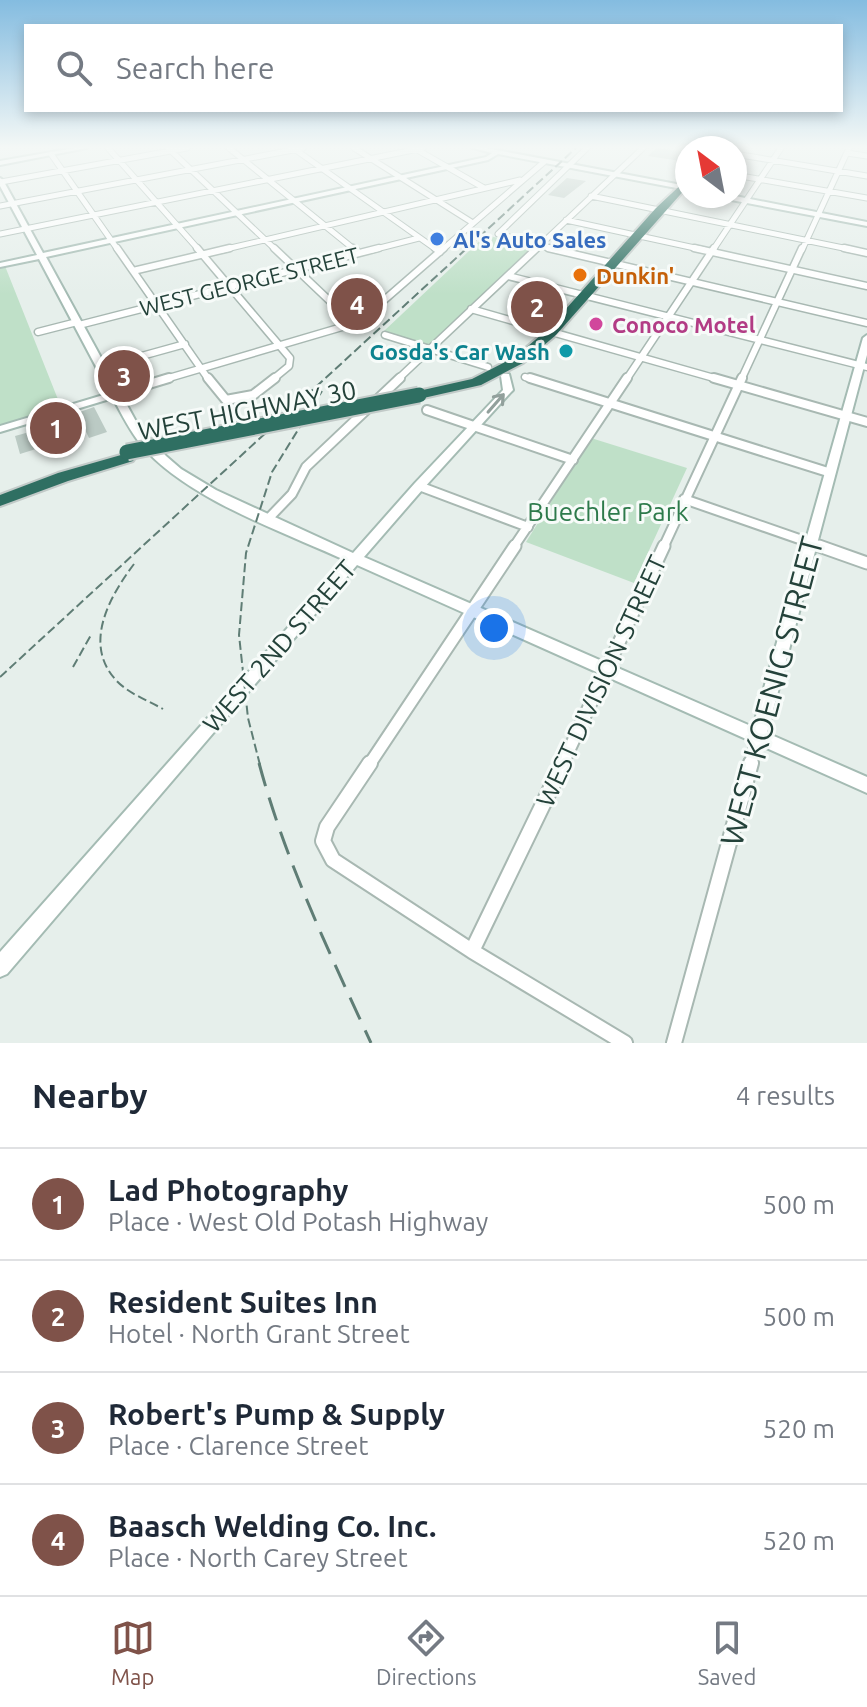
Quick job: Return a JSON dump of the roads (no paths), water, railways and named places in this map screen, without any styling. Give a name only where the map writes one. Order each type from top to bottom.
[{"type":"highway","name":"WEST 2ND STREET","points":[[498,371],[538,354],[551,341],[552,332],[672,197]]},
{"type":"highway","name":"WEST HIGHWAY 30","points":[[0,492],[69,467],[473,389],[498,371]]},
{"type":"highway","name":"WEST HIGHWAY 30","points":[[0,501],[127,455]]},
{"type":"street","points":[[9,197],[116,394],[150,449],[200,487],[354,559],[867,785]]},
{"type":"street","points":[[0,206],[51,197]]},
{"type":"street","points":[[79,197],[226,400],[241,401],[254,396],[289,363],[290,358],[151,197]]},
{"type":"street","points":[[0,234],[184,197]]},
{"type":"street","points":[[219,197],[354,324]]},
{"type":"street","points":[[289,197],[359,253]]},
{"type":"street","points":[[0,265],[314,197]]},
{"type":"street","points":[[360,197],[440,252]]},
{"type":"street","points":[[431,197],[473,223]]},
{"type":"street","points":[[133,271],[445,197]]},
{"type":"street","points":[[0,429],[354,324],[368,317],[503,197]]},
{"type":"street","points":[[537,197],[498,234],[867,323]]},
{"type":"street","points":[[267,520],[292,494],[306,467],[590,197]]},
{"type":"street","points":[[594,197],[867,253]]},
{"type":"street","name":"WEST DIVISION STREET","points":[[472,951],[827,197]]},
{"type":"street","points":[[747,201],[867,224]]},
{"type":"street","points":[[625,1043],[472,951],[333,860],[323,841],[335,816],[742,208]]},
{"type":"street","points":[[566,220],[867,286]]},
{"type":"street","name":"WEST GEORGE STREET","points":[[37,330],[158,305],[419,238]]},
{"type":"street","points":[[508,276],[864,366]]},
{"type":"street","points":[[471,309],[867,422]]},
{"type":"street","points":[[385,335],[498,371]]},
{"type":"street","name":"WEST KOENIG STREET","points":[[674,1043],[810,544],[864,366],[867,338]]},
{"type":"street","points":[[102,367],[185,344]]},
{"type":"street","name":"WEST 2ND STREET","points":[[0,967],[354,559],[508,390],[498,371]]},
{"type":"street","points":[[525,377],[831,473]]},
{"type":"street","points":[[427,410],[573,460]]},
{"type":"street","points":[[419,486],[528,527]]},
{"type":"street","points":[[684,499],[867,563]]},
{"type":"railway","points":[[0,677],[523,197]]},
{"type":"railway","points":[[260,765],[248,718],[239,635],[246,553],[272,472],[322,391]]},
{"type":"railway","points":[[134,564],[109,605],[101,635],[101,650],[106,665],[120,684],[163,709]]},
{"type":"railway","points":[[73,667],[91,635]]},
{"type":"railway","points":[[259,763],[295,870],[371,1043]]},
{"type":"place","name":"Al's Auto Sales","points":[[437,239]]},
{"type":"place","name":"Dunkin'","points":[[580,275]]},
{"type":"place","name":"Baasch Welding Co. Inc.","points":[[357,304]]},
{"type":"place","name":"Resident Suites Inn","points":[[537,307]]},
{"type":"place","name":"Conoco Motel","points":[[596,324]]},
{"type":"place","name":"Gosda's Car Wash","points":[[566,351]]},
{"type":"place","name":"Robert's Pump & Supply","points":[[124,376]]},
{"type":"place","name":"Lad Photography","points":[[56,428]]},
{"type":"park label","name":"Buechler Park","points":[[608,511]]}]
